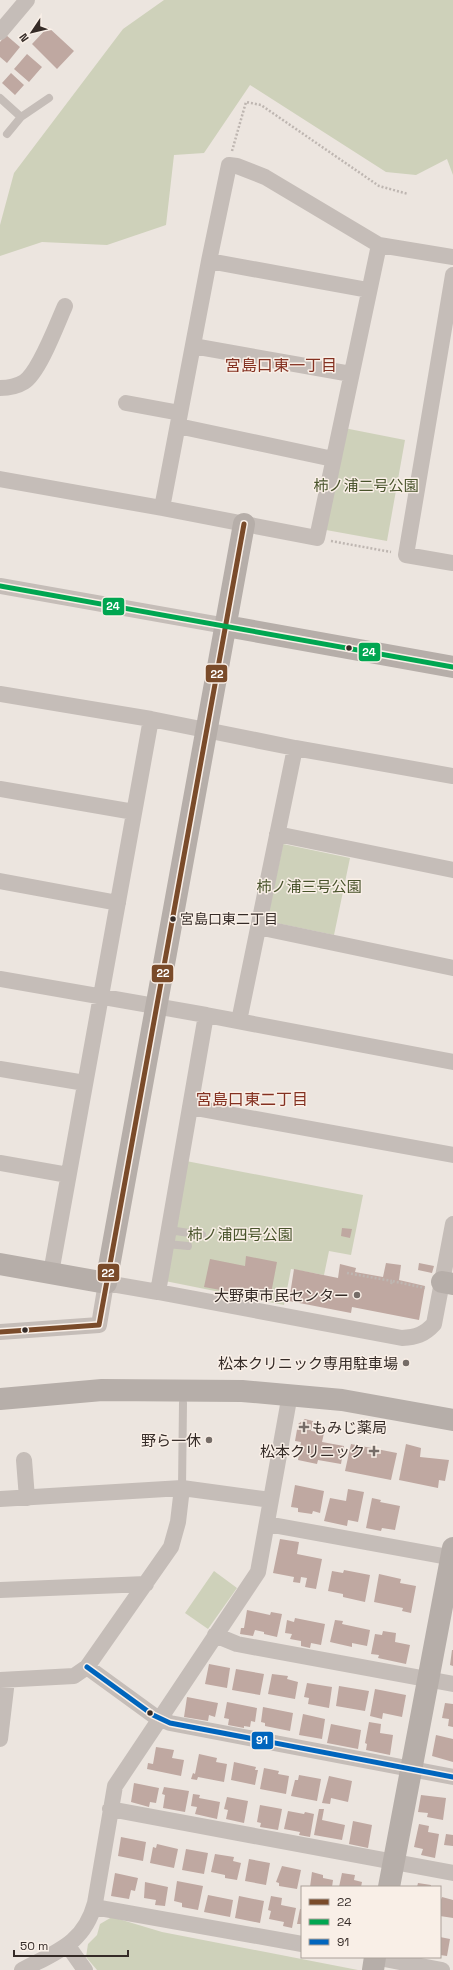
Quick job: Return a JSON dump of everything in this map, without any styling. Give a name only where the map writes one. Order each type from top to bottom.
[{"type":"street","points":[[0,32],[27,0]]},
{"type":"street","points":[[162,508],[209,261],[229,165],[237,166],[265,177],[379,245],[453,257]]},
{"type":"street","points":[[0,480],[162,508],[317,538],[368,290],[379,245]]},
{"type":"street","points":[[209,261],[368,290]]},
{"type":"street","points":[[453,275],[406,555],[453,563]]},
{"type":"street","points":[[0,388],[10,388],[24,382],[34,372],[65,306]]},
{"type":"street","points":[[193,346],[351,374]]},
{"type":"street","points":[[126,403],[179,420],[333,459]]},
{"type":"street","points":[[0,1332],[99,1325],[244,524]]},
{"type":"street","points":[[0,586],[453,667]]},
{"type":"street","points":[[0,694],[151,719],[295,748],[453,776]]},
{"type":"street","points":[[51,1274],[151,719]]},
{"type":"street","points":[[239,1021],[295,748]]},
{"type":"street","points":[[0,789],[134,812]]},
{"type":"street","points":[[277,834],[453,870]]},
{"type":"street","points":[[0,881],[118,903]]},
{"type":"street","points":[[258,927],[453,968]]},
{"type":"street","points":[[0,979],[239,1021],[453,1062]]},
{"type":"street","points":[[158,1292],[206,1015]]},
{"type":"street","points":[[0,1069],[85,1083]]},
{"type":"street","points":[[190,1107],[453,1155]]},
{"type":"street","points":[[0,1163],[68,1175]]},
{"type":"street","points":[[0,1264],[402,1338],[426,1333],[434,1324],[439,1284],[453,1224]]},
{"type":"street","points":[[0,1399],[102,1390],[234,1390],[342,1400],[453,1420]]},
{"type":"street","points":[[22,1970],[68,1946],[84,1931],[91,1918],[94,1907],[115,1786],[256,1576],[267,1524],[290,1394]]},
{"type":"street","points":[[24,1460],[27,1498]]},
{"type":"street","points":[[0,1499],[182,1488],[271,1500]]},
{"type":"street","points":[[0,1739],[4,1680],[74,1676],[87,1667],[171,1547],[178,1522],[182,1488]]},
{"type":"street","points":[[267,1524],[452,1555],[389,1886]]},
{"type":"street","points":[[0,1590],[146,1584]]},
{"type":"street","points":[[216,1635],[237,1644],[453,1684]]},
{"type":"street","points":[[87,1667],[160,1719],[179,1726],[453,1777]]},
{"type":"street","points":[[110,1809],[453,1873]]},
{"type":"street","points":[[94,1907],[163,1926],[301,1944]]},
{"type":"street","points":[[68,1946],[85,1970]]},
{"type":"street","points":[[373,1970],[375,1958]]},
{"type":"street","points":[[380,1958],[442,1970]]},
{"type":"lane","points":[[0,98],[21,117]]},
{"type":"lane","points":[[8,134],[21,117],[49,98]]},
{"type":"lane","points":[[188,1246],[168,1238],[176,1231],[202,1235]]},
{"type":"lane","points":[[182,1488],[183,1402]]},
{"type":"path","points":[[229,165],[246,102],[261,105],[378,186],[408,194]]},
{"type":"path","points":[[317,538],[406,555]]},
{"type":"path","points":[[347,1273],[392,1283],[439,1284]]},
{"type":"green space","points":[[164,0],[453,0],[453,175],[447,159],[416,175],[386,172],[250,85],[204,153],[174,155],[166,225],[107,245],[42,242],[0,256],[0,225],[14,173],[123,29]]},
{"type":"green space","name":"柿ノ浦二号公園","points":[[344,428],[405,440],[387,541],[326,530]]},
{"type":"green space","name":"柿ノ浦三号公園","points":[[283,844],[350,858],[334,935],[267,921]]},
{"type":"green space","name":"柿ノ浦四号公園","points":[[186,1161],[363,1195],[351,1255],[329,1251],[324,1275],[291,1269],[284,1305],[165,1281]]},
{"type":"green space","points":[[214,1571],[237,1588],[208,1629],[185,1613]]},
{"type":"green space","points":[[112,1917],[162,1932],[358,1970],[97,1970],[86,1957],[88,1944],[97,1935],[100,1924]]},
{"type":"building","points":[[48,27],[74,51],[57,69],[32,44]]},
{"type":"building","points":[[6,35],[20,47],[7,63],[0,57],[0,42]]},
{"type":"building","points":[[27,54],[42,67],[29,82],[14,69]]},
{"type":"building","points":[[11,73],[24,85],[15,95],[2,83]]},
{"type":"building","points":[[342,1228],[352,1229],[350,1238],[341,1236]]},
{"type":"building","points":[[246,1256],[277,1262],[270,1299],[204,1287],[210,1259],[245,1266]]},
{"type":"building","name":"大野東市民センター","points":[[386,1263],[401,1265],[399,1280],[425,1286],[419,1320],[352,1307],[351,1313],[289,1301],[294,1269],[338,1278],[340,1264],[356,1268],[355,1272],[383,1277]]},
{"type":"building","points":[[419,1263],[434,1266],[432,1273],[418,1270]]},
{"type":"building","points":[[305,1419],[313,1421],[311,1431],[324,1433],[322,1442],[344,1446],[341,1464],[318,1460],[317,1464],[298,1460],[301,1442],[295,1441],[298,1424]]},
{"type":"building","points":[[351,1444],[397,1453],[391,1480],[345,1471]]},
{"type":"building","points":[[406,1444],[421,1448],[420,1457],[449,1460],[445,1481],[439,1480],[438,1488],[399,1480]]},
{"type":"building","points":[[295,1485],[324,1491],[320,1513],[313,1511],[312,1514],[298,1512],[298,1508],[291,1507]]},
{"type":"building","points":[[348,1489],[364,1492],[358,1522],[348,1520],[347,1526],[324,1521],[330,1498],[346,1501]]},
{"type":"building","points":[[372,1498],[381,1500],[380,1502],[400,1506],[395,1530],[382,1528],[381,1531],[366,1528]]},
{"type":"building","points":[[280,1539],[299,1542],[297,1554],[322,1559],[316,1589],[305,1587],[307,1578],[301,1577],[300,1583],[293,1582],[294,1577],[273,1573]]},
{"type":"building","points":[[344,1570],[370,1575],[365,1602],[343,1597],[343,1594],[328,1591],[332,1571],[343,1573]]},
{"type":"building","points":[[379,1574],[401,1579],[400,1583],[416,1586],[411,1613],[402,1611],[403,1608],[374,1602]]},
{"type":"building","points":[[247,1610],[270,1615],[271,1612],[282,1614],[277,1637],[255,1630],[253,1636],[240,1634],[241,1628],[244,1628]]},
{"type":"building","points":[[295,1618],[325,1624],[321,1645],[311,1643],[310,1648],[301,1646],[301,1641],[290,1639],[292,1634],[285,1633],[287,1620],[294,1622]]},
{"type":"building","points":[[335,1620],[343,1621],[342,1624],[370,1630],[367,1646],[352,1643],[352,1647],[330,1642]]},
{"type":"building","points":[[383,1631],[396,1633],[395,1642],[410,1645],[406,1664],[378,1658],[379,1655],[371,1654],[375,1634],[382,1635]]},
{"type":"building","points":[[453,1650],[453,1666],[450,1665]]},
{"type":"building","points":[[209,1664],[230,1668],[227,1688],[205,1684]]},
{"type":"building","points":[[236,1669],[264,1674],[260,1695],[232,1690]]},
{"type":"building","points":[[272,1674],[288,1676],[287,1679],[298,1682],[295,1699],[268,1694]]},
{"type":"building","points":[[307,1683],[332,1687],[329,1708],[308,1704],[309,1698],[304,1697]]},
{"type":"building","points":[[339,1686],[369,1691],[365,1711],[336,1706]]},
{"type":"building","points":[[375,1689],[406,1695],[402,1717],[383,1713],[382,1719],[370,1716]]},
{"type":"building","points":[[187,1697],[218,1703],[215,1717],[209,1715],[208,1721],[184,1717]]},
{"type":"building","points":[[227,1702],[257,1708],[255,1722],[251,1721],[250,1727],[244,1726],[244,1728],[228,1725],[229,1719],[224,1718]]},
{"type":"building","points":[[445,1703],[453,1704],[453,1727],[448,1726],[449,1719],[442,1718]]},
{"type":"building","points":[[263,1707],[293,1713],[290,1731],[265,1726],[265,1723],[261,1722]]},
{"type":"building","points":[[303,1714],[325,1719],[322,1739],[299,1735]]},
{"type":"building","points":[[369,1722],[381,1724],[380,1733],[393,1735],[390,1755],[366,1750],[367,1744],[365,1743]]},
{"type":"building","points":[[331,1724],[361,1730],[358,1749],[327,1743]]},
{"type":"building","points":[[436,1735],[453,1739],[453,1762],[432,1756]]},
{"type":"building","points":[[156,1747],[174,1750],[172,1758],[184,1760],[181,1776],[147,1769],[148,1763],[153,1764]]},
{"type":"building","points":[[199,1754],[217,1758],[216,1762],[227,1764],[224,1782],[198,1777],[197,1780],[191,1779],[193,1773],[195,1774]]},
{"type":"building","points":[[234,1762],[256,1767],[255,1770],[258,1770],[255,1785],[231,1780]]},
{"type":"building","points":[[264,1768],[279,1771],[278,1774],[289,1776],[286,1794],[260,1789]]},
{"type":"building","points":[[299,1775],[321,1779],[317,1801],[291,1796],[295,1780],[298,1780]]},
{"type":"building","points":[[329,1776],[352,1781],[348,1802],[331,1798],[330,1804],[322,1803]]},
{"type":"building","points":[[134,1783],[159,1788],[156,1803],[150,1802],[149,1807],[131,1802]]},
{"type":"building","points":[[164,1787],[189,1791],[185,1812],[163,1808],[165,1795],[162,1794]]},
{"type":"building","points":[[193,1794],[200,1795],[199,1798],[220,1802],[217,1819],[195,1814],[197,1807],[191,1806]]},
{"type":"building","points":[[421,1795],[446,1798],[443,1820],[427,1817],[428,1813],[418,1812]]},
{"type":"building","points":[[227,1797],[248,1801],[244,1823],[226,1819],[228,1810],[224,1809]]},
{"type":"building","points":[[260,1805],[282,1809],[278,1830],[260,1827],[261,1823],[257,1822]]},
{"type":"building","points":[[319,1809],[324,1809],[322,1820],[345,1825],[342,1840],[314,1835]]},
{"type":"building","points":[[288,1811],[314,1814],[310,1837],[299,1835],[300,1832],[284,1829]]},
{"type":"building","points":[[353,1821],[372,1825],[368,1848],[349,1844]]},
{"type":"building","points":[[419,1824],[429,1826],[428,1832],[439,1834],[435,1858],[421,1855],[423,1849],[414,1847]]},
{"type":"building","points":[[446,1834],[453,1835],[453,1846],[444,1845]]},
{"type":"building","points":[[121,1837],[146,1842],[143,1861],[118,1856]]},
{"type":"building","points":[[157,1844],[178,1849],[174,1868],[150,1863],[153,1847],[156,1848]]},
{"type":"building","points":[[186,1849],[208,1853],[204,1874],[182,1870]]},
{"type":"building","points":[[215,1854],[234,1857],[233,1861],[241,1863],[237,1880],[225,1878],[225,1875],[211,1872]]},
{"type":"building","points":[[249,1859],[270,1863],[266,1885],[245,1881]]},
{"type":"building","points":[[282,1866],[301,1870],[297,1889],[279,1886],[279,1883],[276,1882]]},
{"type":"building","points":[[312,1872],[323,1875],[323,1878],[333,1880],[332,1886],[310,1886]]},
{"type":"building","points":[[115,1873],[138,1878],[135,1891],[131,1890],[129,1899],[111,1896]]},
{"type":"building","points":[[342,1873],[355,1875],[354,1880],[362,1882],[361,1886],[339,1886]]},
{"type":"building","points":[[177,1881],[203,1886],[198,1910],[182,1907],[182,1903],[174,1901]]},
{"type":"building","points":[[145,1882],[168,1887],[165,1906],[155,1905],[156,1900],[144,1898]]},
{"type":"building","points":[[418,1883],[431,1885],[431,1886],[417,1886]]},
{"type":"building","points":[[208,1895],[233,1900],[230,1917],[204,1912]]},
{"type":"building","points":[[239,1896],[264,1901],[260,1923],[235,1918]]},
{"type":"building","points":[[271,1896],[282,1898],[281,1905],[296,1908],[292,1928],[283,1926],[284,1922],[269,1919],[271,1911],[268,1910]]},
{"type":"building","points":[[442,1897],[453,1900],[453,1918],[441,1916]]},
{"type":"building","points":[[300,1909],[301,1909],[301,1924],[297,1924]]},
{"type":"building","points":[[441,1937],[450,1939],[447,1956],[441,1955]]},
{"type":"transit line","name":"22","points":[[0,1332],[99,1325],[244,524]]},
{"type":"transit line","name":"24","points":[[0,586],[453,667]]},
{"type":"transit line","name":"91","points":[[87,1667],[153,1715],[170,1723],[453,1777]]},
{"type":"place","name":"宮島口東二丁目","points":[[173,919]]},
{"type":"place","name":"大野東市民センター","points":[[357,1295]]},
{"type":"place","name":"松本クリニック専用駐車場","points":[[406,1363]]},
{"type":"place","name":"もみじ薬局","points":[[304,1427]]},
{"type":"place","name":"野ら一休","points":[[209,1440]]},
{"type":"place","name":"松本クリニック","points":[[374,1451]]},
{"type":"district","name":"宮島口東一丁目","points":[[281,365]]},
{"type":"district","name":"宮島口東二丁目","points":[[252,1099]]}]
